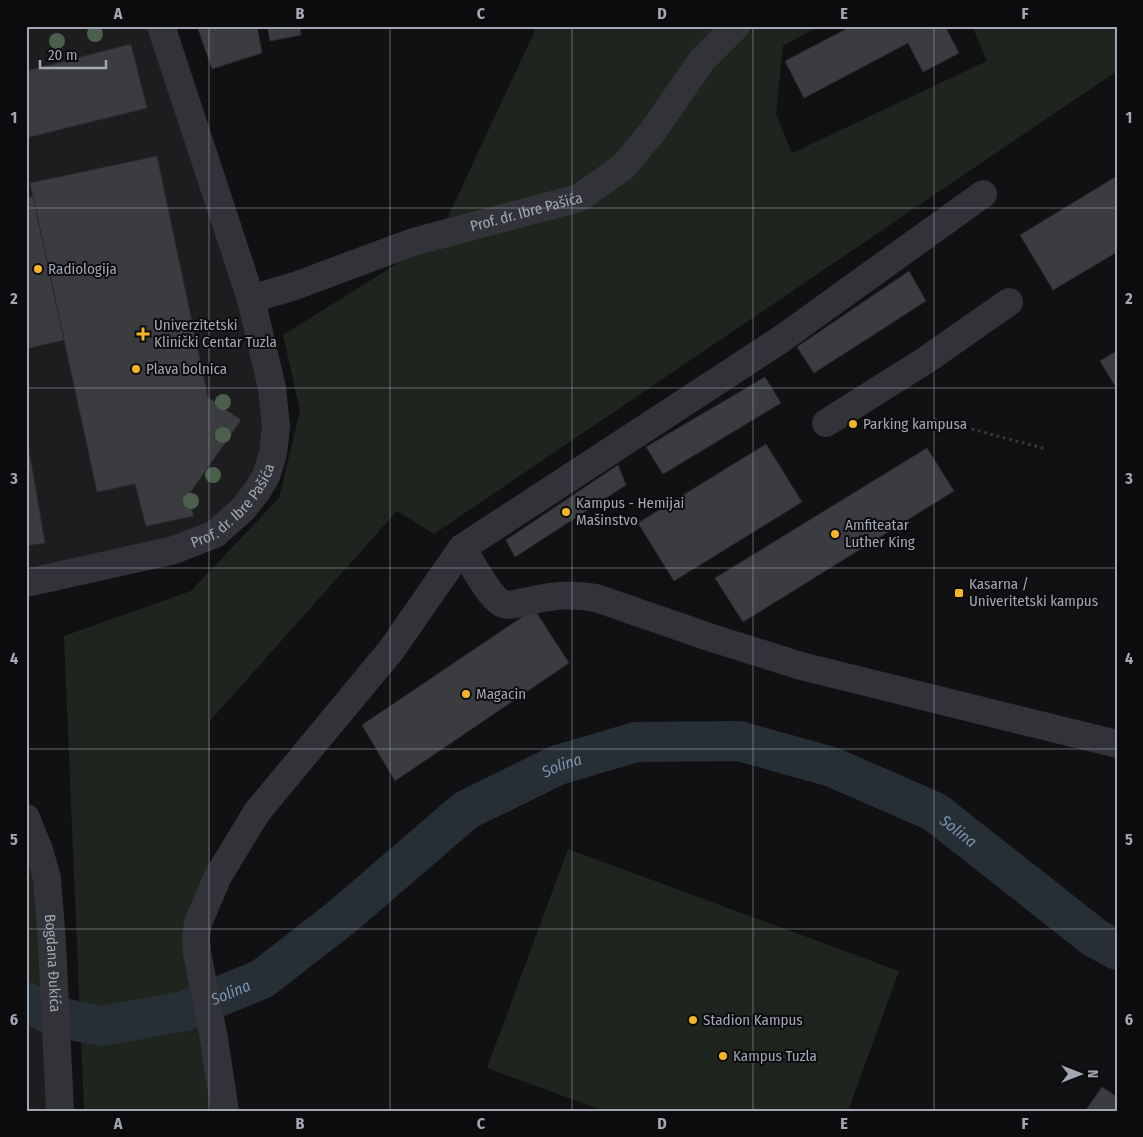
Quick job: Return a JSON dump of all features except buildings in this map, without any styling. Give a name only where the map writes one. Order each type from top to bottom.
[{"type":"street","name":"Prof. dr. Ibre Pašića","points":[[26,583],[148,557],[174,550],[215,534],[243,509],[252,497],[266,476],[273,454],[276,427],[272,388],[251,299],[161,26]]},
{"type":"street","name":"Prof. dr. Ibre Pašića","points":[[251,299],[295,286],[413,242],[578,198],[623,167],[654,131],[702,60],[736,26]]},
{"type":"street","points":[[225,1111],[197,953],[196,937],[198,922],[218,876],[258,812],[392,649],[462,548],[780,340],[983,194]]},
{"type":"street","points":[[826,423],[926,360],[1009,302]]},
{"type":"street","points":[[462,548],[494,598],[505,605],[513,605],[556,595],[596,598],[801,666],[1117,744]]},
{"type":"street","name":"Bogdana Đukića","points":[[26,818],[39,850],[47,878],[59,1062],[60,1111]]},
{"type":"path","points":[[934,419],[1046,449]]},
{"type":"shaded area","name":"Univerzitetski Klinički Centar Tuzla","points":[[26,26],[161,26],[276,427],[230,521],[26,583]]},
{"type":"shaded area","points":[[537,26],[819,26],[783,46],[776,114],[792,153],[987,61],[972,26],[1117,26],[1117,71],[434,534],[397,511],[210,721],[210,1111],[84,1111],[64,636],[191,591],[279,498],[300,411],[283,335],[438,238]]},
{"type":"shaded area","points":[[26,818],[56,1017],[26,1002]]},
{"type":"shaded area","name":"Stadion Kampus","points":[[568,849],[899,971],[848,1111],[604,1111],[487,1068]]},
{"type":"shaded area","points":[[26,1010],[44,1016],[48,1111],[26,1111]]},
{"type":"waterway","name":"Solina","points":[[26,1002],[56,1017],[102,1026],[184,1011],[262,979],[343,916],[466,810],[558,765],[636,742],[739,741],[832,767],[935,812],[1095,938],[1117,950]]},
{"type":"place","name":"Radiologija","points":[[38,269]]},
{"type":"place","name":"Univerzitetski Klinički Centar Tuzla","points":[[143,334]]},
{"type":"place","name":"Plava bolnica","points":[[136,369]]},
{"type":"place","name":"Parking kampusa","points":[[853,424]]},
{"type":"place","name":"Kampus - Hemijai Mašinstvo","points":[[566,512]]},
{"type":"place","name":"Amfiteatar Luther King","points":[[835,534]]},
{"type":"place","name":"Kasarna / Univeritetski kampus","points":[[959,593]]},
{"type":"place","name":"Magacin","points":[[466,694]]},
{"type":"place","name":"Stadion Kampus","points":[[693,1020]]},
{"type":"place","name":"Kampus Tuzla","points":[[723,1056]]}]
